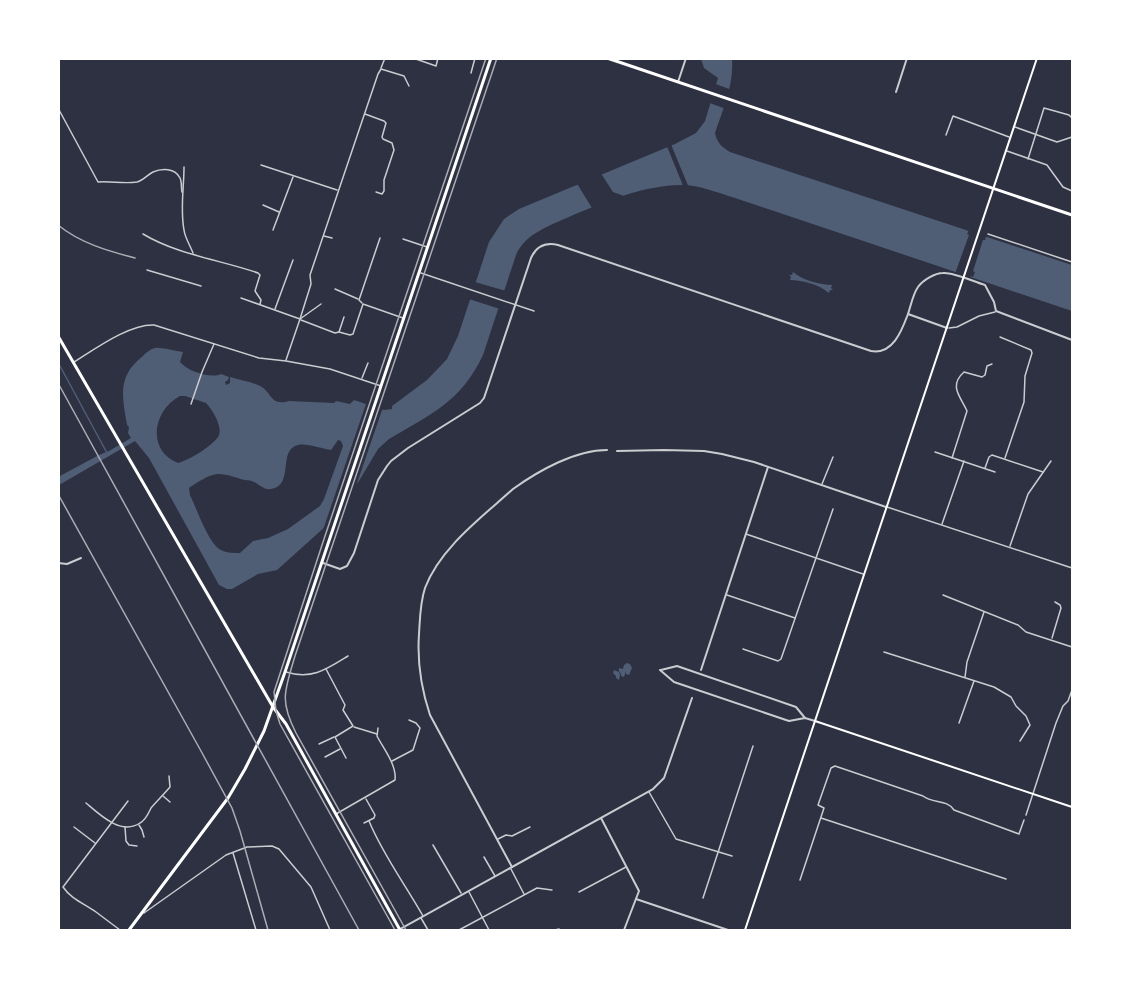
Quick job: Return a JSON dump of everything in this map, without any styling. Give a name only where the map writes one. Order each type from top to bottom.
[{"type":"main road","points":[[129,930],[228,798],[263,734],[491,58]]},
{"type":"main road","points":[[607,58],[1072,215]]},
{"type":"main road","points":[[745,930],[1037,58]]},
{"type":"main road","points":[[58,336],[273,707],[286,724],[400,930]]},
{"type":"main road","points":[[815,721],[1072,807]]},
{"type":"street","points":[[286,361],[311,284],[310,275],[375,79],[385,58]]},
{"type":"street","points":[[413,58],[436,66],[438,58]]},
{"type":"street","points":[[471,73],[475,58]]},
{"type":"street","points":[[678,82],[687,58]]},
{"type":"street","points":[[896,92],[908,58]]},
{"type":"street","points":[[381,69],[404,76],[409,86]]},
{"type":"street","points":[[58,108],[98,182],[133,182],[144,179],[152,172],[164,169],[180,178],[183,228],[193,254]]},
{"type":"street","points":[[1028,159],[1044,108],[1069,115],[1072,118]]},
{"type":"street","points":[[364,114],[386,123],[382,137],[392,143],[394,150],[384,180],[384,191],[382,194],[376,192]]},
{"type":"street","points":[[946,135],[953,116],[1011,138]]},
{"type":"street","points":[[1014,127],[1057,142],[1072,136]]},
{"type":"street","points":[[1006,151],[1047,165],[1064,187],[1072,191]]},
{"type":"street","points":[[261,165],[338,191]]},
{"type":"street","points":[[182,192],[184,167]]},
{"type":"street","points":[[273,230],[293,176]]},
{"type":"street","points":[[263,205],[280,212]]},
{"type":"street","points":[[144,234],[155,241],[258,273],[260,275],[255,291],[261,300],[260,304]]},
{"type":"street","points":[[988,234],[1072,262]]},
{"type":"street","points":[[324,235],[332,238]]},
{"type":"street","points":[[359,300],[380,238]]},
{"type":"street","points":[[403,239],[428,247]]},
{"type":"street","points":[[322,562],[340,569],[347,566],[354,553],[378,480],[391,461],[480,403],[484,398],[533,253],[541,246],[552,243],[871,351],[881,351],[900,335],[920,284],[942,272],[985,285],[996,311]]},
{"type":"street","points":[[275,310],[293,260]]},
{"type":"street","points":[[147,270],[201,286]]},
{"type":"street","points":[[419,273],[534,311]]},
{"type":"street","points":[[334,289],[363,304],[404,318]]},
{"type":"street","points":[[241,298],[335,333],[350,336],[353,334],[363,304]]},
{"type":"street","points":[[300,319],[321,304]]},
{"type":"street","points":[[908,314],[947,328],[957,327],[996,311],[1072,339]]},
{"type":"street","points":[[339,332],[344,317]]},
{"type":"street","points":[[74,362],[126,332],[145,325],[157,326],[259,358],[330,369],[381,386]]},
{"type":"street","points":[[1000,337],[1032,353],[1025,376],[1024,402],[1005,458]]},
{"type":"street","points":[[191,404],[214,344]]},
{"type":"street","points":[[362,379],[368,363]]},
{"type":"street","points":[[952,458],[967,411],[957,394],[958,379],[964,372],[982,377],[985,375],[987,366],[992,364]]},
{"type":"street","points":[[524,895],[497,839],[433,722],[424,696],[418,652],[422,598],[429,579],[454,543],[513,489],[570,457],[589,451],[607,450]]},
{"type":"street","points":[[617,451],[704,451],[743,459],[1072,568]]},
{"type":"street","points":[[935,452],[995,472]]},
{"type":"street","points":[[985,468],[992,455],[1043,472]]},
{"type":"street","points":[[821,485],[833,456]]},
{"type":"street","points":[[942,525],[964,461]]},
{"type":"street","points":[[1010,547],[1028,494],[1051,461]]},
{"type":"street","points":[[701,670],[768,467]]},
{"type":"street","points":[[743,649],[781,659],[833,509]]},
{"type":"street","points":[[746,534],[864,574]]},
{"type":"street","points":[[58,563],[67,564],[81,558]]},
{"type":"street","points":[[726,595],[795,618]]},
{"type":"street","points":[[943,595],[1018,625],[1026,632],[1072,647]]},
{"type":"street","points":[[1051,639],[1062,608],[1054,602]]},
{"type":"street","points":[[965,677],[967,662],[984,612]]},
{"type":"street","points":[[885,652],[975,680],[1010,695],[1030,725],[1020,741]]},
{"type":"street","points":[[285,672],[298,675],[321,672],[348,656]]},
{"type":"street","points":[[805,718],[796,707],[706,675],[677,666],[660,670],[674,682],[789,721],[805,718],[815,721]]},
{"type":"street","points":[[326,669],[353,726],[377,734]]},
{"type":"street","points":[[959,723],[975,680]]},
{"type":"street","points":[[1026,814],[1056,723],[1072,690]]},
{"type":"street","points":[[400,930],[662,782],[692,698]]},
{"type":"street","points":[[391,762],[413,750],[420,728],[409,720]]},
{"type":"street","points":[[319,744],[353,726]]},
{"type":"street","points":[[336,814],[395,780],[396,775],[391,762],[377,736],[378,728]]},
{"type":"street","points":[[335,736],[346,758]]},
{"type":"street","points":[[703,898],[753,746]]},
{"type":"street","points":[[325,758],[341,748]]},
{"type":"street","points":[[800,880],[824,808],[818,805],[831,768],[835,766],[923,796],[925,799],[951,805],[954,810],[1019,834],[1024,820]]},
{"type":"street","points":[[86,803],[111,823],[124,826],[138,825],[170,787],[170,776]]},
{"type":"street","points":[[649,791],[676,839],[732,856]]},
{"type":"street","points":[[162,796],[170,802]]},
{"type":"street","points":[[364,823],[374,818],[375,815],[366,798]]},
{"type":"street","points":[[120,930],[65,891],[63,887],[128,801]]},
{"type":"street","points":[[601,818],[639,891],[624,930]]},
{"type":"street","points":[[821,818],[1006,879]]},
{"type":"street","points":[[369,820],[394,871],[413,898],[428,930]]},
{"type":"street","points":[[138,825],[144,837]]},
{"type":"street","points":[[124,826],[126,841],[129,845],[137,846]]},
{"type":"street","points":[[497,839],[506,835],[512,836],[530,826]]},
{"type":"street","points":[[74,827],[96,844]]},
{"type":"street","points":[[433,845],[462,895]]},
{"type":"street","points":[[141,915],[226,855],[247,847],[272,846],[279,849],[311,888],[330,930]]},
{"type":"street","points":[[233,852],[256,930]]},
{"type":"street","points":[[484,857],[495,877]]},
{"type":"street","points":[[579,892],[627,867]]},
{"type":"street","points":[[459,930],[537,888],[552,890]]},
{"type":"street","points":[[468,891],[489,930]]},
{"type":"street","points":[[636,899],[728,930]]},
{"type":"water","points":[[701,59],[732,59],[730,88],[715,133],[722,146],[730,152],[1072,265],[1072,311],[709,190],[681,185],[653,188],[625,195],[548,226],[532,235],[520,247],[483,355],[465,384],[444,405],[389,439],[378,449],[359,481],[326,526],[277,570],[258,574],[232,589],[219,585],[149,458],[135,441],[59,485],[58,477],[131,438],[128,433],[123,396],[125,379],[135,364],[148,351],[155,348],[183,352],[180,362],[183,365],[205,375],[221,374],[229,377],[225,382],[226,385],[230,383],[230,377],[263,387],[278,402],[334,403],[336,401],[350,404],[354,400],[384,410],[392,409],[392,406],[427,380],[447,359],[458,336],[489,242],[504,219],[519,209],[675,144],[696,133],[705,121],[718,78],[704,68]],"holes":[[[180,396],[206,403],[220,429],[215,441],[194,456],[178,463],[161,449],[157,440],[157,430],[164,411]],[[338,440],[343,446],[320,506],[288,529],[268,538],[253,541],[240,553],[225,552],[216,547],[203,525],[189,488],[207,477],[218,474],[252,481],[271,489],[282,481],[288,453],[292,448],[298,445],[310,445],[331,450]]]},
{"type":"water","points":[[793,272],[812,282],[832,285],[833,290],[829,293],[811,284],[790,280],[789,275]]},
{"type":"water","points":[[627,663],[632,668],[629,675],[626,671],[624,677],[619,668],[623,669]]},
{"type":"water","points":[[614,670],[619,671],[619,680],[613,673]]},
{"type":"pier","points":[[713,83],[732,90],[726,109],[707,102]]},
{"type":"pier","points":[[670,142],[689,188],[684,188],[666,144]]},
{"type":"pier","points":[[600,172],[613,192],[624,196],[592,208],[576,182]]},
{"type":"pier","points":[[971,229],[986,236],[973,271],[975,272],[970,279],[956,274],[956,271],[969,235],[967,234]]},
{"type":"pier","points":[[475,282],[506,291],[500,309],[469,299]]},
{"type":"pier","points":[[367,401],[383,407],[354,492],[322,533]]},
{"type":"waterway","points":[[60,366],[107,453]]},
{"type":"tram line","points":[[395,930],[280,724],[274,692],[486,58]]},
{"type":"tram line","points":[[406,930],[296,733],[287,712],[285,695],[295,656],[497,58]]},
{"type":"railway","points":[[58,225],[85,242],[135,258]]},
{"type":"railway","points":[[58,383],[359,930]]},
{"type":"railway","points":[[58,494],[232,808],[268,930]]}]
